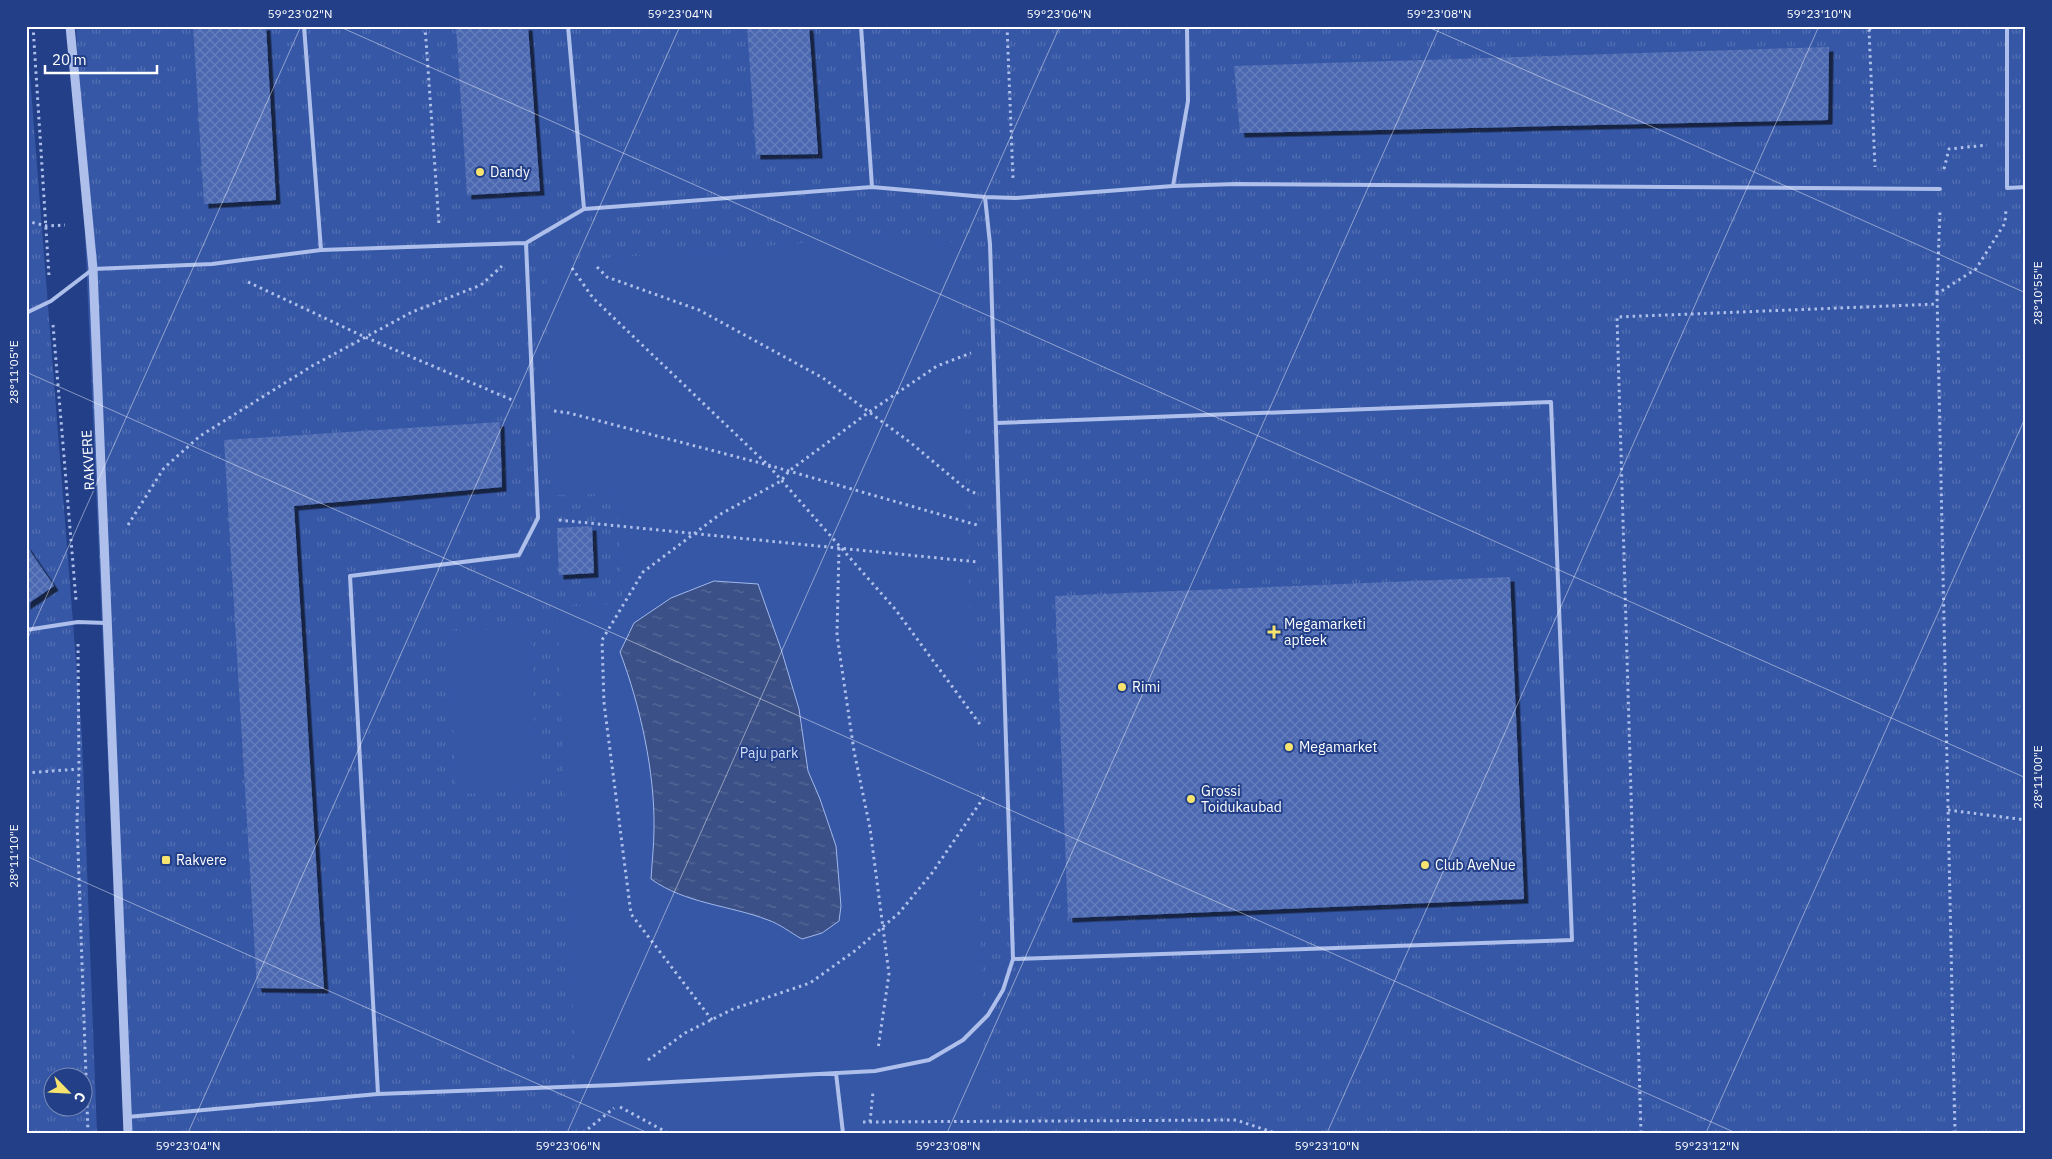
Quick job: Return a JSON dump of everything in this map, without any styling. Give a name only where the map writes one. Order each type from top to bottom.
[{"type":"street","name":"RAKVERE","points":[[70,26],[93,269],[128,1133]]},
{"type":"lane","points":[[304,26],[321,250]]},
{"type":"lane","points":[[568,26],[584,209]]},
{"type":"lane","points":[[861,26],[872,187]]},
{"type":"lane","points":[[1173,186],[1188,101],[1187,26]]},
{"type":"lane","points":[[2007,26],[2007,188],[2026,187]]},
{"type":"lane","points":[[26,313],[51,301],[93,269],[212,264],[321,250],[526,243],[584,209],[872,187],[1015,198],[1173,186],[1246,184],[1940,189]]},
{"type":"lane","points":[[127,1117],[378,1094],[615,1085],[875,1071],[929,1060],[962,1040],[988,1015],[1003,990],[1013,959],[994,345],[990,244],[984,197]]},
{"type":"lane","points":[[378,1094],[350,576],[519,555],[538,518],[526,243]]},
{"type":"lane","points":[[996,423],[1551,402],[1572,940],[1013,959]]},
{"type":"lane","points":[[26,630],[78,622],[108,623]]},
{"type":"lane","points":[[836,1073],[843,1133]]},
{"type":"path","points":[[33,26],[51,301],[78,622],[79,769],[77,821],[88,1133]]},
{"type":"path","points":[[425,26],[440,246]]},
{"type":"path","points":[[1007,26],[1015,198]]},
{"type":"path","points":[[1862,26],[1869,30]]},
{"type":"path","points":[[1872,26],[1869,30],[1876,188]]},
{"type":"path","points":[[1955,1133],[1937,294],[1976,269],[2004,223],[2007,188]]},
{"type":"path","points":[[26,221],[47,226],[65,225]]},
{"type":"path","points":[[106,556],[140,509],[164,468],[200,436],[304,371],[365,337],[412,312],[481,285],[526,243]]},
{"type":"path","points":[[212,264],[365,337],[533,409],[569,413],[1000,531]]},
{"type":"path","points":[[597,267],[607,277],[699,310],[824,378],[911,443],[966,489],[999,504]]},
{"type":"path","points":[[572,268],[593,298],[768,466],[895,609],[963,698],[1007,764],[932,873],[899,914],[810,983],[733,1009],[685,1033],[615,1085]]},
{"type":"path","points":[[1641,1133],[1617,317],[1938,304]]},
{"type":"path","points":[[712,1020],[631,914],[604,703],[602,640],[642,572],[695,532],[719,515],[781,481],[789,472],[869,412],[938,366],[994,345]]},
{"type":"path","points":[[538,518],[695,532],[1001,564]]},
{"type":"path","points":[[839,548],[837,635],[854,751],[870,828],[889,974],[875,1071],[870,1122]]},
{"type":"path","points":[[26,772],[79,769]]},
{"type":"path","points":[[1948,810],[2026,820]]},
{"type":"path","points":[[583,1133],[617,1105],[668,1133]]},
{"type":"path","points":[[843,1122],[1236,1120],[1275,1133]]},
{"type":"green space","points":[[26,26],[82,737],[97,1133],[26,1133]]},
{"type":"green space","points":[[76,26],[2026,26],[2026,1133],[124,1133]]},
{"type":"green space","name":"Paju park","points":[[894,236],[958,243],[987,1133],[578,1133],[557,607],[623,604],[616,493],[555,495],[546,263]]},
{"type":"green space","points":[[531,628],[537,791],[456,794],[449,631]]},
{"type":"water","points":[[714,581],[758,584],[781,649],[799,709],[808,771],[836,846],[841,906],[839,921],[822,933],[802,939],[772,922],[693,899],[664,887],[651,879],[654,807],[649,762],[640,716],[620,652],[634,623],[671,598]]},
{"type":"building","points":[[193,26],[266,26],[276,200],[204,204]]},
{"type":"building","points":[[456,26],[528,26],[540,191],[467,195]]},
{"type":"building","points":[[747,26],[809,26],[818,154],[756,155]]},
{"type":"building","points":[[1829,47],[1828,120],[1240,133],[1234,66]]},
{"type":"building","points":[[500,422],[502,487],[294,506],[324,989],[257,988],[224,440]]},
{"type":"building","points":[[592,526],[594,573],[559,575],[557,528]]},
{"type":"building","points":[[26,545],[54,586],[26,605]]},
{"type":"building","name":"Megamarket","points":[[1510,577],[1524,899],[1068,918],[1055,596]]},
{"type":"place","name":"Dandy","points":[[480,172]]},
{"type":"place","name":"Megamarketi apteek","points":[[1274,632]]},
{"type":"place","name":"Rimi","points":[[1122,687]]},
{"type":"place","name":"Megamarket","points":[[1289,747]]},
{"type":"place","name":"Grossi Toidukaubad","points":[[1191,799]]},
{"type":"place","name":"Rakvere","points":[[166,860]]},
{"type":"place","name":"Club AveNue","points":[[1425,865]]}]
